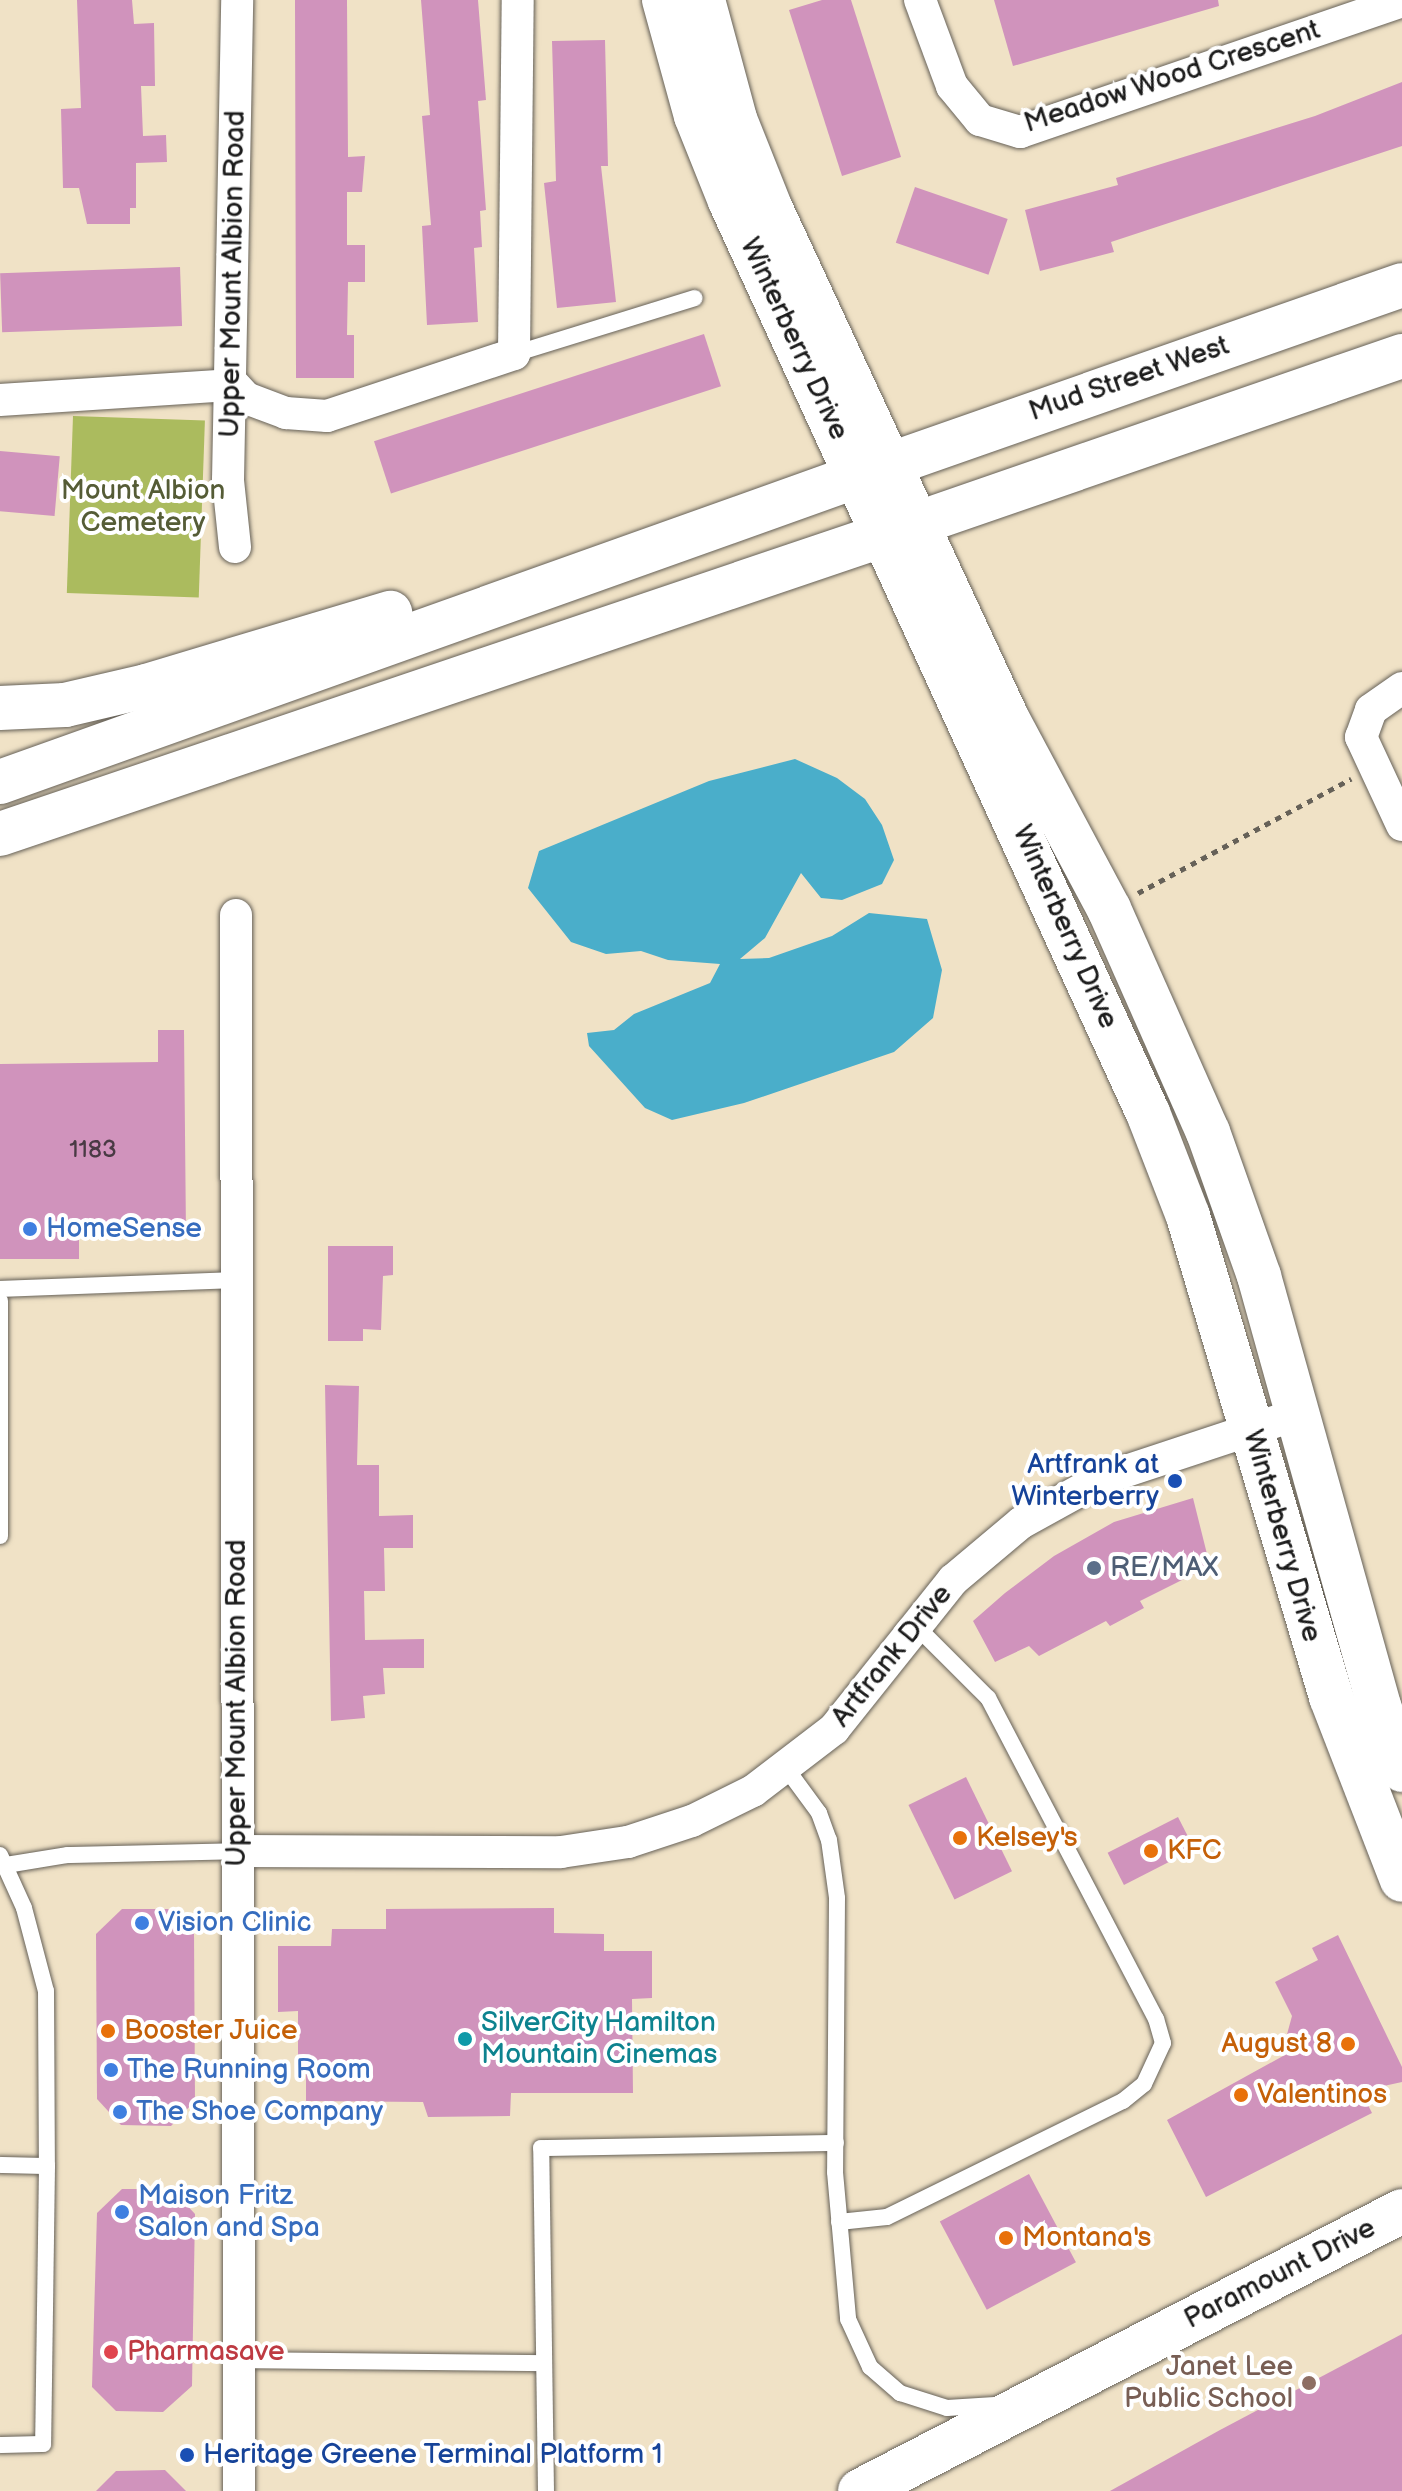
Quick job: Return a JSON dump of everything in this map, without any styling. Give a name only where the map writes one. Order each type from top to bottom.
[{"type":"main road","name":"Winterberry Drive","points":[[664,0],[701,130],[901,528],[1148,1113],[1188,1216],[1331,1697],[1402,1880]]},
{"type":"main road","name":"Winterberry Drive","points":[[703,0],[735,119],[874,469]]},
{"type":"main road","name":"Mud Street West","points":[[652,549],[1402,285]]},
{"type":"main road","points":[[0,834],[1402,356]]},
{"type":"main road","name":"Winterberry Drive","points":[[901,528],[1109,909],[1208,1132],[1259,1276],[1295,1415],[1402,1770]]},
{"type":"main road","points":[[0,708],[65,705],[146,686],[402,609],[652,549]]},
{"type":"main road","points":[[0,782],[652,549]]},
{"type":"main road","name":"Paramount Drive","points":[[885,2485],[1029,2403],[1402,2211]]},
{"type":"street","name":"Upper Mount Albion Road","points":[[235,547],[228,480],[234,385],[237,0]]},
{"type":"street","points":[[0,400],[234,385],[246,398],[286,413],[327,416],[514,354],[518,0]]},
{"type":"street","name":"Meadow Wood Crescent","points":[[920,0],[952,86],[980,120],[1020,132],[1402,1]]},
{"type":"street","points":[[1402,688],[1371,710],[1361,737],[1372,767],[1402,825]]},
{"type":"street","name":"Upper Mount Albion Road","points":[[236,915],[239,2491]]},
{"type":"street","name":"Artfrank Drive","points":[[238,1851],[528,1853],[595,1848],[692,1821],[786,1768],[857,1704],[915,1625],[975,1560],[1046,1507],[1099,1480],[1250,1427],[1295,1415]]},
{"type":"lane","points":[[514,354],[695,298]]},
{"type":"lane","points":[[0,1289],[235,1280]]},
{"type":"lane","points":[[0,1301],[0,1536]]},
{"type":"lane","points":[[839,2222],[887,2217],[1123,2101],[1144,2084],[1163,2043],[1156,2019],[988,1698],[915,1625]]},
{"type":"lane","points":[[786,1768],[819,1813],[829,1840],[837,1898],[836,2143],[848,2319],[863,2356],[882,2380],[900,2393],[947,2408],[1029,2403]]},
{"type":"lane","points":[[0,2445],[43,2444],[47,2166],[46,1991],[24,1908],[1,1862],[68,1855],[238,1851]]},
{"type":"lane","points":[[546,2491],[541,2148],[836,2143]]},
{"type":"lane","points":[[0,2165],[47,2166]]},
{"type":"lane","points":[[239,2360],[544,2363]]},
{"type":"path","points":[[1109,909],[1372,767]]},
{"type":"green space","name":"Mount Albion Cemetery","points":[[73,416],[205,421],[199,597],[67,593]]},
{"type":"water","points":[[795,759],[837,778],[865,799],[882,825],[894,860],[882,884],[842,900],[821,898],[801,873],[765,938],[740,959],[769,958],[832,936],[869,913],[927,919],[942,970],[933,1018],[894,1052],[744,1103],[672,1120],[645,1108],[589,1046],[587,1033],[614,1030],[634,1014],[710,983],[720,964],[668,960],[641,951],[606,954],[571,942],[528,888],[539,851],[709,781]]},
{"type":"building","points":[[77,0],[132,0],[134,24],[154,23],[155,86],[141,86],[143,136],[166,135],[167,162],[136,163],[136,208],[130,208],[130,224],[87,224],[79,188],[63,188],[61,109],[81,108]]},
{"type":"building","points":[[295,0],[347,0],[348,157],[365,156],[362,192],[347,192],[347,245],[365,245],[365,282],[348,282],[347,335],[354,335],[354,378],[296,378]]},
{"type":"building","points":[[421,0],[478,0],[486,100],[478,101],[486,210],[480,211],[482,247],[474,248],[478,322],[427,325],[422,226],[431,225],[422,116],[430,115]]},
{"type":"building","points":[[822,0],[851,0],[901,157],[842,176],[789,10]]},
{"type":"building","points":[[994,0],[1218,0],[1219,6],[1013,66]]},
{"type":"building","points":[[605,40],[608,166],[601,166],[616,302],[557,308],[544,183],[556,181],[552,41]]},
{"type":"building","points":[[1402,82],[1402,146],[1111,242],[1114,252],[1040,271],[1025,210],[1118,185],[1116,178],[1315,116]]},
{"type":"building","points":[[915,187],[1008,219],[988,275],[896,243]]},
{"type":"building","points":[[180,267],[182,326],[2,332],[0,273]]},
{"type":"building","points":[[704,334],[721,386],[391,494],[374,441]]},
{"type":"building","points":[[0,451],[60,456],[55,516],[0,511]]},
{"type":"building","points":[[158,1030],[184,1030],[186,1235],[79,1237],[79,1259],[0,1259],[0,1064],[158,1062]]},
{"type":"building","points":[[328,1246],[393,1246],[393,1275],[383,1276],[381,1330],[363,1329],[363,1341],[328,1341]]},
{"type":"building","points":[[325,1385],[359,1386],[357,1465],[379,1465],[379,1516],[413,1515],[413,1548],[384,1548],[385,1591],[364,1591],[365,1640],[424,1639],[424,1668],[383,1668],[385,1694],[363,1696],[365,1718],[331,1721]]},
{"type":"building","points":[[1193,1498],[1210,1566],[1140,1601],[1144,1608],[1110,1626],[1106,1621],[1039,1656],[1029,1646],[995,1662],[973,1621],[1005,1593],[1054,1556],[1114,1522]]},
{"type":"building","name":"Kelsey's","points":[[966,1777],[1012,1871],[955,1899],[908,1805]]},
{"type":"building","name":"KFC","points":[[1178,1817],[1194,1849],[1124,1885],[1108,1853]]},
{"type":"building","name":"SilverCity Hamilton Mountain Cinemas","points":[[554,1908],[554,1933],[604,1934],[604,1951],[652,1951],[652,1998],[632,1999],[633,2093],[511,2093],[510,2116],[428,2117],[423,2102],[306,2101],[306,2066],[298,2066],[298,2011],[278,2012],[278,1946],[331,1946],[332,1929],[386,1929],[386,1909]]},
{"type":"building","points":[[122,1909],[168,1909],[194,1932],[195,2101],[171,2126],[121,2125],[97,2099],[96,1934]]},
{"type":"building","points":[[1338,1935],[1402,2067],[1402,2082],[1361,2091],[1372,2113],[1206,2197],[1167,2120],[1292,2051],[1286,2038],[1292,2016],[1275,1982],[1318,1960],[1312,1948]]},
{"type":"building","name":"Montana's","points":[[1029,2174],[1076,2262],[987,2310],[940,2221]]},
{"type":"building","points":[[122,2189],[172,2189],[195,2214],[192,2386],[163,2412],[116,2411],[92,2387],[97,2213]]},
{"type":"building","points":[[1402,2334],[1402,2491],[1110,2491],[1220,2430]]},
{"type":"building","points":[[165,2470],[186,2491],[96,2491],[116,2471]]},
{"type":"place","name":"HomeSense","points":[[30,1229]]},
{"type":"place","name":"Artfrank at Winterberry","points":[[1175,1481]]},
{"type":"place","name":"RE/MAX","points":[[1094,1568]]},
{"type":"place","name":"Kelsey's","points":[[960,1838]]},
{"type":"place","name":"KFC","points":[[1151,1851]]},
{"type":"place","name":"Vision Clinic","points":[[142,1923]]},
{"type":"place","name":"Booster Juice","points":[[108,2031]]},
{"type":"place","name":"SilverCity Hamilton Mountain Cinemas","points":[[465,2039]]},
{"type":"place","name":"August 8","points":[[1348,2044]]},
{"type":"place","name":"The Running Room","points":[[111,2070]]},
{"type":"place","name":"Valentinos","points":[[1241,2095]]},
{"type":"place","name":"The Shoe Company","points":[[120,2112]]},
{"type":"place","name":"Maison Fritz Salon and Spa","points":[[122,2212]]},
{"type":"place","name":"Montana's","points":[[1006,2238]]},
{"type":"place","name":"Pharmasave","points":[[111,2352]]},
{"type":"place","name":"Janet Lee Public School","points":[[1309,2383]]},
{"type":"place","name":"Heritage Greene Terminal Platform 1","points":[[187,2455]]}]
